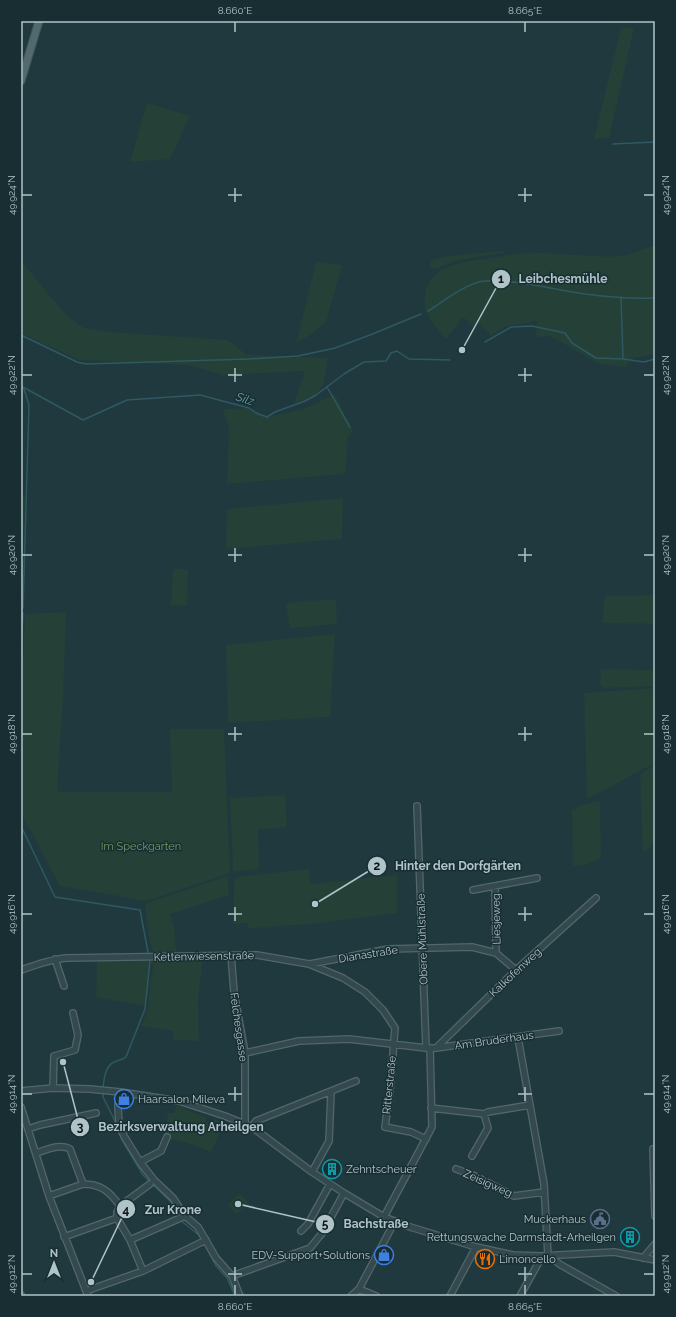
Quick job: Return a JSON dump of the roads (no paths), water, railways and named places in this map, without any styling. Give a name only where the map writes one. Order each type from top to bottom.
[{"type":"main road","points":[[21,81],[39,21]]},
{"type":"street","name":"Obere Mühlstraße","points":[[384,1217],[432,1127],[430,1048],[422,948],[417,806]]},
{"type":"street","name":"Liesjeweg","points":[[473,890],[537,878]]},
{"type":"street","name":"Liesjeweg","points":[[495,886],[496,953]]},
{"type":"street","name":"Kalkofenweg","points":[[430,1048],[596,898]]},
{"type":"street","name":"Dianastraße","points":[[309,964],[388,949],[472,947],[496,953],[516,970]]},
{"type":"street","name":"Kettenwiesenstraße","points":[[21,970],[55,959],[231,955],[257,955],[309,964],[344,978],[369,996],[383,1010],[395,1028],[394,1044]]},
{"type":"street","name":"Felchesgasse","points":[[231,955],[234,992],[245,1053],[245,1123]]},
{"type":"street","points":[[55,959],[64,986]]},
{"type":"street","points":[[53,1088],[54,1056],[76,1050],[78,1035],[73,1013]]},
{"type":"street","name":"Am Bruderhaus","points":[[245,1053],[299,1041],[354,1039],[430,1048],[518,1038],[559,1031]]},
{"type":"street","points":[[518,1038],[544,1192],[548,1256]]},
{"type":"street","name":"Ritterstraße","points":[[394,1044],[385,1127],[411,1132],[426,1139]]},
{"type":"street","points":[[252,1126],[256,1122],[356,1082]]},
{"type":"street","points":[[21,1091],[53,1088],[120,1092],[178,1101],[245,1123],[252,1126],[312,1172],[384,1217],[476,1247],[514,1255],[548,1256],[614,1252],[655,1260]]},
{"type":"street","points":[[120,1092],[118,1106],[120,1125],[124,1136],[140,1162],[154,1180],[173,1198],[185,1216],[198,1227],[203,1241],[232,1276],[240,1296]]},
{"type":"street","points":[[312,1172],[329,1141],[331,1093]]},
{"type":"street","points":[[432,1108],[484,1114],[530,1104]]},
{"type":"street","points":[[21,1108],[49,1196],[87,1294],[142,1271],[203,1241]]},
{"type":"street","points":[[28,1129],[40,1124],[96,1113]]},
{"type":"street","points":[[472,1156],[488,1128],[484,1114]]},
{"type":"street","points":[[140,1162],[161,1151],[167,1137]]},
{"type":"street","points":[[36,1153],[59,1146],[70,1148],[83,1184]]},
{"type":"street","points":[[653,1149],[655,1216]]},
{"type":"street","name":"Zeisigweg","points":[[456,1169],[475,1176],[514,1196],[544,1192]]},
{"type":"street","points":[[49,1196],[83,1184],[92,1184],[99,1186],[112,1195],[120,1206]]},
{"type":"street","points":[[142,1271],[130,1240],[117,1218],[117,1212],[120,1206],[150,1184]]},
{"type":"street","points":[[301,1231],[308,1224],[330,1184]]},
{"type":"street","points":[[232,1276],[310,1248],[322,1232],[344,1193]]},
{"type":"street","points":[[130,1240],[185,1216]]},
{"type":"street","points":[[64,1236],[117,1218]]},
{"type":"street","points":[[351,1296],[358,1289],[395,1221]]},
{"type":"street","points":[[643,1258],[655,1244]]},
{"type":"street","points":[[450,1296],[476,1247]]},
{"type":"street","points":[[520,1296],[541,1256]]},
{"type":"street","points":[[548,1256],[616,1296]]},
{"type":"street","points":[[358,1289],[376,1296]]},
{"type":"waterway","points":[[613,144],[655,142]]},
{"type":"waterway","points":[[428,311],[466,287],[472,284],[487,281],[520,283],[596,295],[631,298],[655,298]]},
{"type":"waterway","points":[[621,297],[623,359]]},
{"type":"waterway","points":[[21,335],[77,362],[86,364],[249,359],[298,356],[335,348],[421,314]]},
{"type":"waterway","points":[[485,342],[511,327],[532,326],[565,333],[572,343],[596,358],[623,359],[644,362],[655,359]]},
{"type":"waterway","name":"Silz","points":[[21,386],[83,420],[127,400],[200,395],[249,408],[256,413],[267,417],[275,412],[305,401],[316,395],[344,374],[364,362],[386,361],[391,353],[397,351],[409,359],[450,360]]},
{"type":"waterway","points":[[327,387],[350,427]]},
{"type":"waterway","points":[[23,608],[29,405],[24,389]]},
{"type":"waterway","points":[[21,651],[23,613]]},
{"type":"waterway","points":[[21,826],[55,897],[140,910],[148,952]]},
{"type":"waterway","points":[[103,1088],[109,1066],[126,1057],[145,1009],[150,961]]},
{"type":"waterway","points":[[103,1092],[103,1097],[117,1125]]},
{"type":"waterway","points":[[120,1134],[143,1175],[171,1202],[178,1216]]},
{"type":"waterway","points":[[180,1220],[199,1235],[202,1240]]},
{"type":"waterway","points":[[204,1243],[216,1266],[227,1278],[235,1296]]},
{"type":"place","name":"Leibchesmühle","points":[[462,350]]},
{"type":"place","name":"Hinter den Dorfgärten","points":[[315,904]]},
{"type":"place","name":"Bezirksverwaltung Arheilgen","points":[[63,1062]]},
{"type":"place","name":"Haarsalon Mileva","points":[[124,1099]]},
{"type":"place","name":"Zehntscheuer","points":[[332,1169]]},
{"type":"place","name":"Bachstraße","points":[[238,1204]]},
{"type":"place","name":"Muckerhaus","points":[[600,1219]]},
{"type":"place","name":"Rettungswache Darmstadt-Arheilgen","points":[[630,1237]]},
{"type":"place","name":"EDV-Support+Solutions","points":[[384,1255]]},
{"type":"place","name":"Limoncello","points":[[485,1259]]},
{"type":"place","name":"Zur Krone","points":[[91,1282]]},
{"type":"park label","name":"Im Speckgarten","points":[[141,846]]}]
